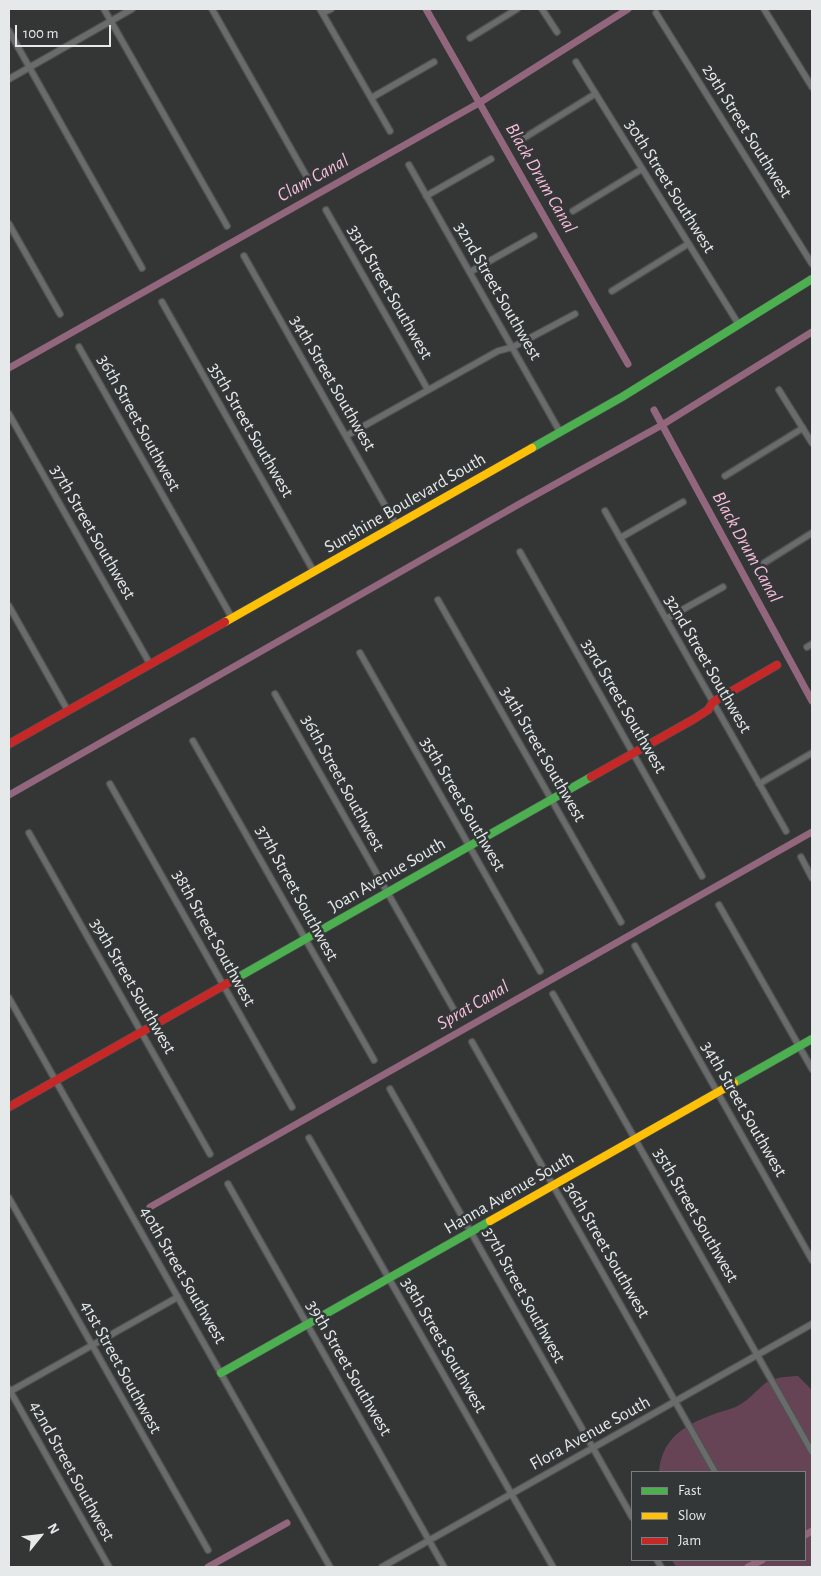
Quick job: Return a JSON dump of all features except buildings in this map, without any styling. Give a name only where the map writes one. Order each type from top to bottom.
[{"type":"street","points":[[104,9],[228,226]]},
{"type":"street","points":[[9,79],[132,9]]},
{"type":"street","points":[[212,9],[308,179]]},
{"type":"street","points":[[331,9],[322,11],[390,131]]},
{"type":"street","points":[[470,38],[517,9]]},
{"type":"street","points":[[542,9],[557,32]]},
{"type":"street","points":[[764,9],[812,86]]},
{"type":"street","name":"29th Street Southwest","points":[[656,13],[812,264]]},
{"type":"street","points":[[9,31],[142,268]]},
{"type":"street","points":[[371,98],[434,62]]},
{"type":"street","name":"30th Street Southwest","points":[[576,62],[739,325]]},
{"type":"street","points":[[524,138],[596,94]]},
{"type":"street","points":[[426,196],[491,159]]},
{"type":"street","name":"32nd Street Southwest","points":[[408,165],[560,432]]},
{"type":"street","points":[[574,211],[642,169]]},
{"type":"street","name":"33rd Street Southwest","points":[[326,210],[428,390]]},
{"type":"street","points":[[9,224],[60,314]]},
{"type":"street","points":[[470,272],[534,236]]},
{"type":"street","points":[[612,291],[688,244]]},
{"type":"street","name":"34th Street Southwest","points":[[244,256],[396,525]]},
{"type":"street","name":"Sunshine Boulevard South","points":[[9,744],[629,393],[812,280]]},
{"type":"street","name":"35th Street Southwest","points":[[162,302],[314,572]]},
{"type":"street","points":[[346,436],[498,350],[513,347],[575,314]]},
{"type":"street","name":"36th Street Southwest","points":[[79,347],[232,618]]},
{"type":"street","points":[[779,390],[812,443]]},
{"type":"street","name":"37th Street Southwest","points":[[9,414],[150,664]]},
{"type":"street","points":[[725,476],[802,428]]},
{"type":"street","points":[[620,538],[683,502]]},
{"type":"street","name":"32nd Street Southwest","points":[[605,511],[786,831]]},
{"type":"street","points":[[764,563],[812,533]]},
{"type":"street","name":"33rd Street Southwest","points":[[520,552],[702,876]]},
{"type":"street","points":[[666,619],[723,587]]},
{"type":"street","name":"34th Street Southwest","points":[[438,600],[621,922]]},
{"type":"street","points":[[9,606],[68,711]]},
{"type":"street","name":"35th Street Southwest","points":[[360,653],[540,971]]},
{"type":"street","name":"Joan Avenue South","points":[[9,1107],[694,719],[708,710],[713,702],[777,665]]},
{"type":"street","name":"36th Street Southwest","points":[[275,694],[458,1017]]},
{"type":"street","name":"37th Street Southwest","points":[[193,741],[374,1060]]},
{"type":"street","points":[[759,784],[812,754]]},
{"type":"street","name":"38th Street Southwest","points":[[110,784],[292,1107]]},
{"type":"street","name":"39th Street Southwest","points":[[29,833],[210,1154]]},
{"type":"street","points":[[801,857],[812,878]]},
{"type":"street","points":[[719,905],[812,1069]]},
{"type":"street","name":"34th Street Southwest","points":[[635,946],[812,1260]]},
{"type":"street","name":"35th Street Southwest","points":[[553,994],[812,1452]]},
{"type":"street","name":"40th Street Southwest","points":[[9,998],[330,1567]]},
{"type":"street","name":"Hanna Avenue South","points":[[221,1373],[812,1038]]},
{"type":"street","name":"36th Street Southwest","points":[[472,1042],[714,1471]]},
{"type":"street","name":"37th Street Southwest","points":[[390,1089],[631,1515]]},
{"type":"street","name":"38th Street Southwest","points":[[309,1138],[553,1567]]},
{"type":"street","name":"39th Street Southwest","points":[[228,1184],[444,1567]]},
{"type":"street","name":"41st Street Southwest","points":[[9,1198],[208,1550]]},
{"type":"street","points":[[9,1391],[178,1297]]},
{"type":"street","name":"Flora Avenue South","points":[[382,1567],[812,1324]]},
{"type":"street","name":"42nd Street Southwest","points":[[9,1391],[109,1567]]},
{"type":"shaded area","points":[[798,1376],[812,1390],[812,1567],[676,1567],[673,1561],[806,1561],[806,1471],[659,1471],[665,1449],[679,1432],[709,1416],[739,1405],[766,1383],[778,1378]]},
{"type":"waterway","name":"Black Drum Canal","points":[[426,9],[628,364]]},
{"type":"waterway","name":"Clam Canal","points":[[9,368],[479,103],[628,9]]},
{"type":"waterway","points":[[9,795],[521,503],[662,425],[812,332]]},
{"type":"waterway","name":"Black Drum Canal","points":[[654,410],[812,701]]},
{"type":"waterway","name":"Sprat Canal","points":[[150,1207],[812,832]]},
{"type":"waterway","points":[[208,1567],[287,1523]]},
{"type":"waterway","points":[[806,1534],[812,1531]]},
{"type":"waterway","points":[[748,1567],[760,1561]]},
{"type":"traffic: fast","points":[[532,448],[622,397],[812,279]]},
{"type":"traffic: fast","points":[[235,979],[591,777]]},
{"type":"traffic: fast","points":[[734,1083],[812,1039]]},
{"type":"traffic: fast","points":[[221,1373],[490,1221]]},
{"type":"traffic: slow","points":[[225,622],[532,448]]},
{"type":"traffic: slow","points":[[490,1221],[734,1083]]},
{"type":"traffic: jam","points":[[9,744],[225,622]]},
{"type":"traffic: jam","points":[[591,777],[694,719],[708,710],[713,702],[777,665]]},
{"type":"traffic: jam","points":[[9,1107],[235,979]]}]
